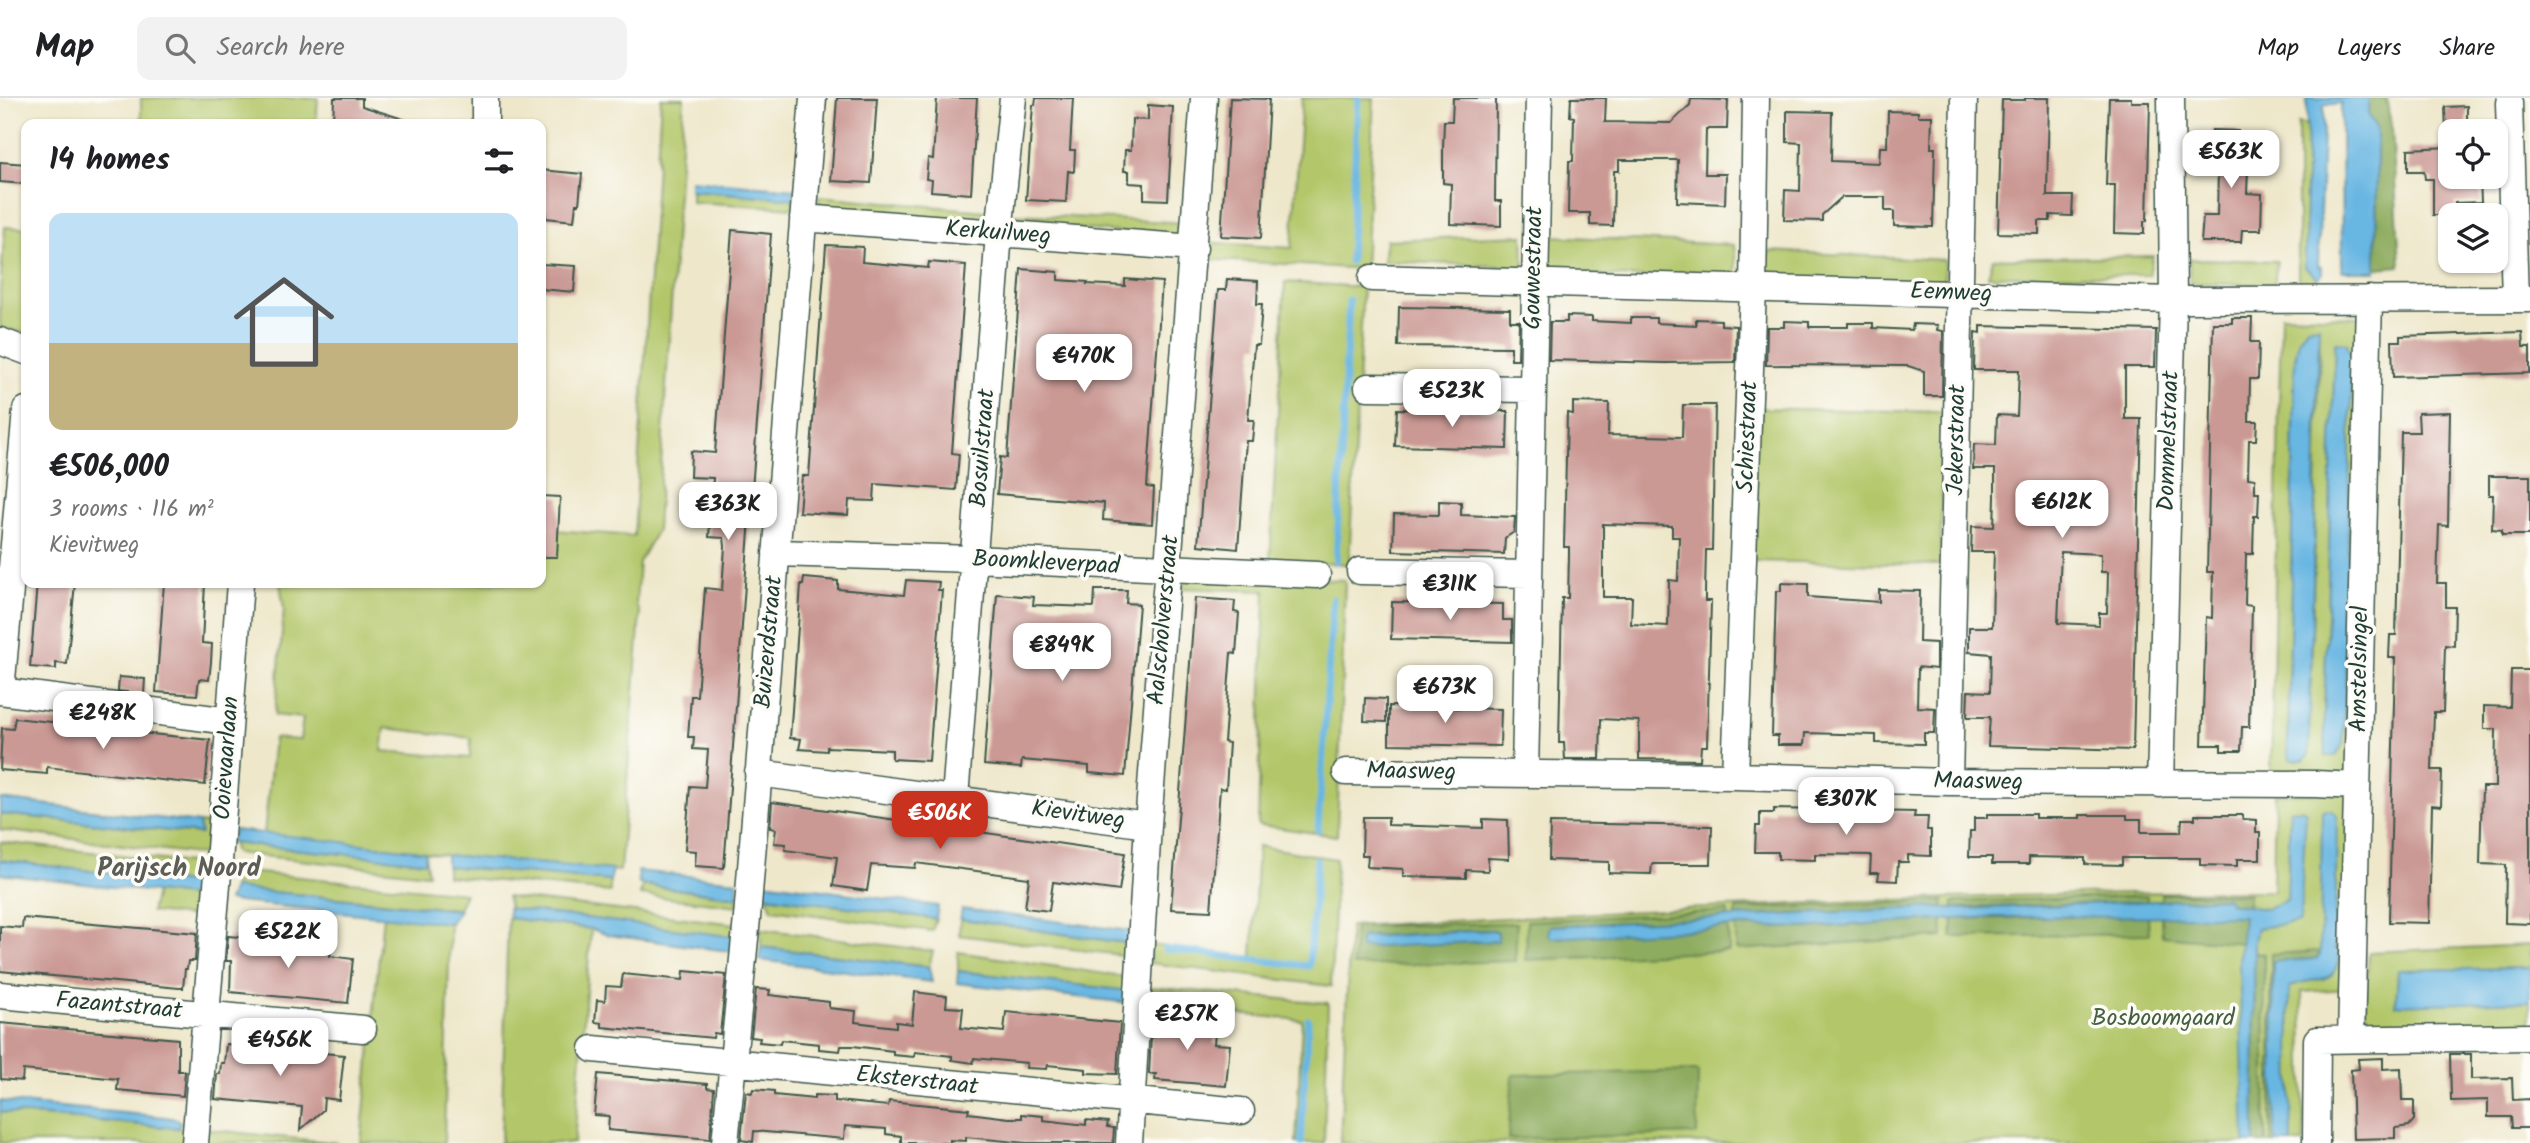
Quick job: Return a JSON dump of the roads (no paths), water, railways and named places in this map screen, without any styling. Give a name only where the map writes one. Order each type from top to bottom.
[{"type":"street","points":[[485,98],[485,119]]},
{"type":"street","name":"Buizerdstraat","points":[[725,1143],[813,98]]},
{"type":"street","name":"Bosuilstraat","points":[[955,798],[999,233],[1013,98]]},
{"type":"street","name":"Aalscholverstraat","points":[[1129,1143],[1148,825],[1204,98]]},
{"type":"street","name":"Gouwestraat","points":[[1525,774],[1539,98]]},
{"type":"street","name":"Schiestraat","points":[[1735,776],[1753,288],[1756,98]]},
{"type":"street","name":"Jekerstraat","points":[[1949,782],[1964,98]]},
{"type":"street","name":"Dommelstraat","points":[[2160,784],[2173,300],[2171,98]]},
{"type":"street","points":[[2509,103],[2523,299]]},
{"type":"street","name":"Kerkuilweg","points":[[803,218],[1194,248]]},
{"type":"street","name":"Eemweg","points":[[1372,278],[2173,300],[2523,299]]},
{"type":"street","name":"Amstelsingel","points":[[2351,1040],[2370,299]]},
{"type":"street","points":[[0,341],[21,349]]},
{"type":"street","points":[[1367,387],[1531,389]]},
{"type":"street","points":[[21,464],[0,691],[229,721]]},
{"type":"street","name":"Boomkleverpad","points":[[776,553],[1317,575]]},
{"type":"street","points":[[1360,571],[1528,574]]},
{"type":"street","name":"Ooievaarlaan","points":[[195,1143],[240,588]]},
{"type":"street","name":"Maasweg","points":[[1346,772],[1735,776],[1949,782],[2316,783],[2357,786]]},
{"type":"street","name":"Kievitweg","points":[[758,773],[1148,825]]},
{"type":"street","name":"Fazantstraat","points":[[0,995],[363,1029]]},
{"type":"street","points":[[2316,1143],[2317,1040],[2530,1037]]},
{"type":"street","name":"Eksterstraat","points":[[593,1049],[1241,1111]]},
{"type":"water","points":[[2307,98],[2369,98],[2369,116],[2377,129],[2376,271],[2342,271],[2341,103],[2324,105],[2318,266],[2322,267],[2322,275],[2317,278],[2305,267]]},
{"type":"water","points":[[690,180],[794,189],[794,199],[690,190]]},
{"type":"water","points":[[2319,326],[2309,755],[2304,760],[2291,760],[2288,753],[2295,359],[2299,339],[2307,327]]},
{"type":"water","points":[[2335,342],[2347,343],[2352,359],[2345,696],[2343,744],[2336,756],[2326,756],[2324,720]]},
{"type":"water","points":[[0,799],[199,823],[201,834],[0,814]]},
{"type":"water","points":[[2302,809],[2306,812],[2300,922],[2257,928],[2254,942],[2255,1143],[2245,1143],[2239,960],[2243,916],[1993,917],[1800,928],[1741,926],[1551,938],[1548,934],[1550,926],[1940,907],[1963,909],[2228,898],[2229,903],[2266,909],[2287,900],[2290,810]]},
{"type":"water","points":[[2331,810],[2337,816],[2335,949],[2340,949],[2338,963],[2329,976],[2289,988],[2292,1143],[2275,1143],[2273,961],[2317,959],[2320,955],[2322,811]]},
{"type":"water","points":[[234,830],[414,850],[425,852],[426,862],[230,843]]},
{"type":"water","points":[[446,855],[613,870],[610,881],[446,866]]},
{"type":"water","points":[[0,860],[197,884],[200,890],[197,897],[0,874]]},
{"type":"water","points":[[638,871],[737,881],[738,897],[639,884]]},
{"type":"water","points":[[764,882],[938,906],[936,919],[767,896]]},
{"type":"water","points":[[233,888],[459,910],[450,923],[228,901]]},
{"type":"water","points":[[508,908],[736,937],[736,952],[608,935],[591,929],[509,918]]},
{"type":"water","points":[[962,909],[1130,931],[1132,944],[960,919]]},
{"type":"water","points":[[1493,930],[1498,932],[1498,941],[1360,948],[1360,937]]},
{"type":"water","points":[[761,947],[929,967],[932,982],[759,960]]},
{"type":"water","points":[[2530,968],[2530,1001],[2396,1005],[2398,970]]},
{"type":"water","points":[[958,971],[1130,991],[1128,1003],[957,983]]},
{"type":"water","points":[[0,1101],[166,1117],[177,1119],[181,1123],[178,1128],[0,1112]]},
{"type":"waterway","points":[[1350,261],[1358,98]]},
{"type":"waterway","points":[[1336,561],[1349,300]]},
{"type":"waterway","points":[[1318,830],[1333,599]]},
{"type":"waterway","points":[[1165,949],[1309,966],[1317,860]]},
{"type":"waterway","points":[[1301,1143],[1308,1019]]},
{"type":"district","name":"Parijsch Noord","points":[[179,869]]},
{"type":"park label","name":"Bosboomgaard","points":[[2163,1018]]}]
